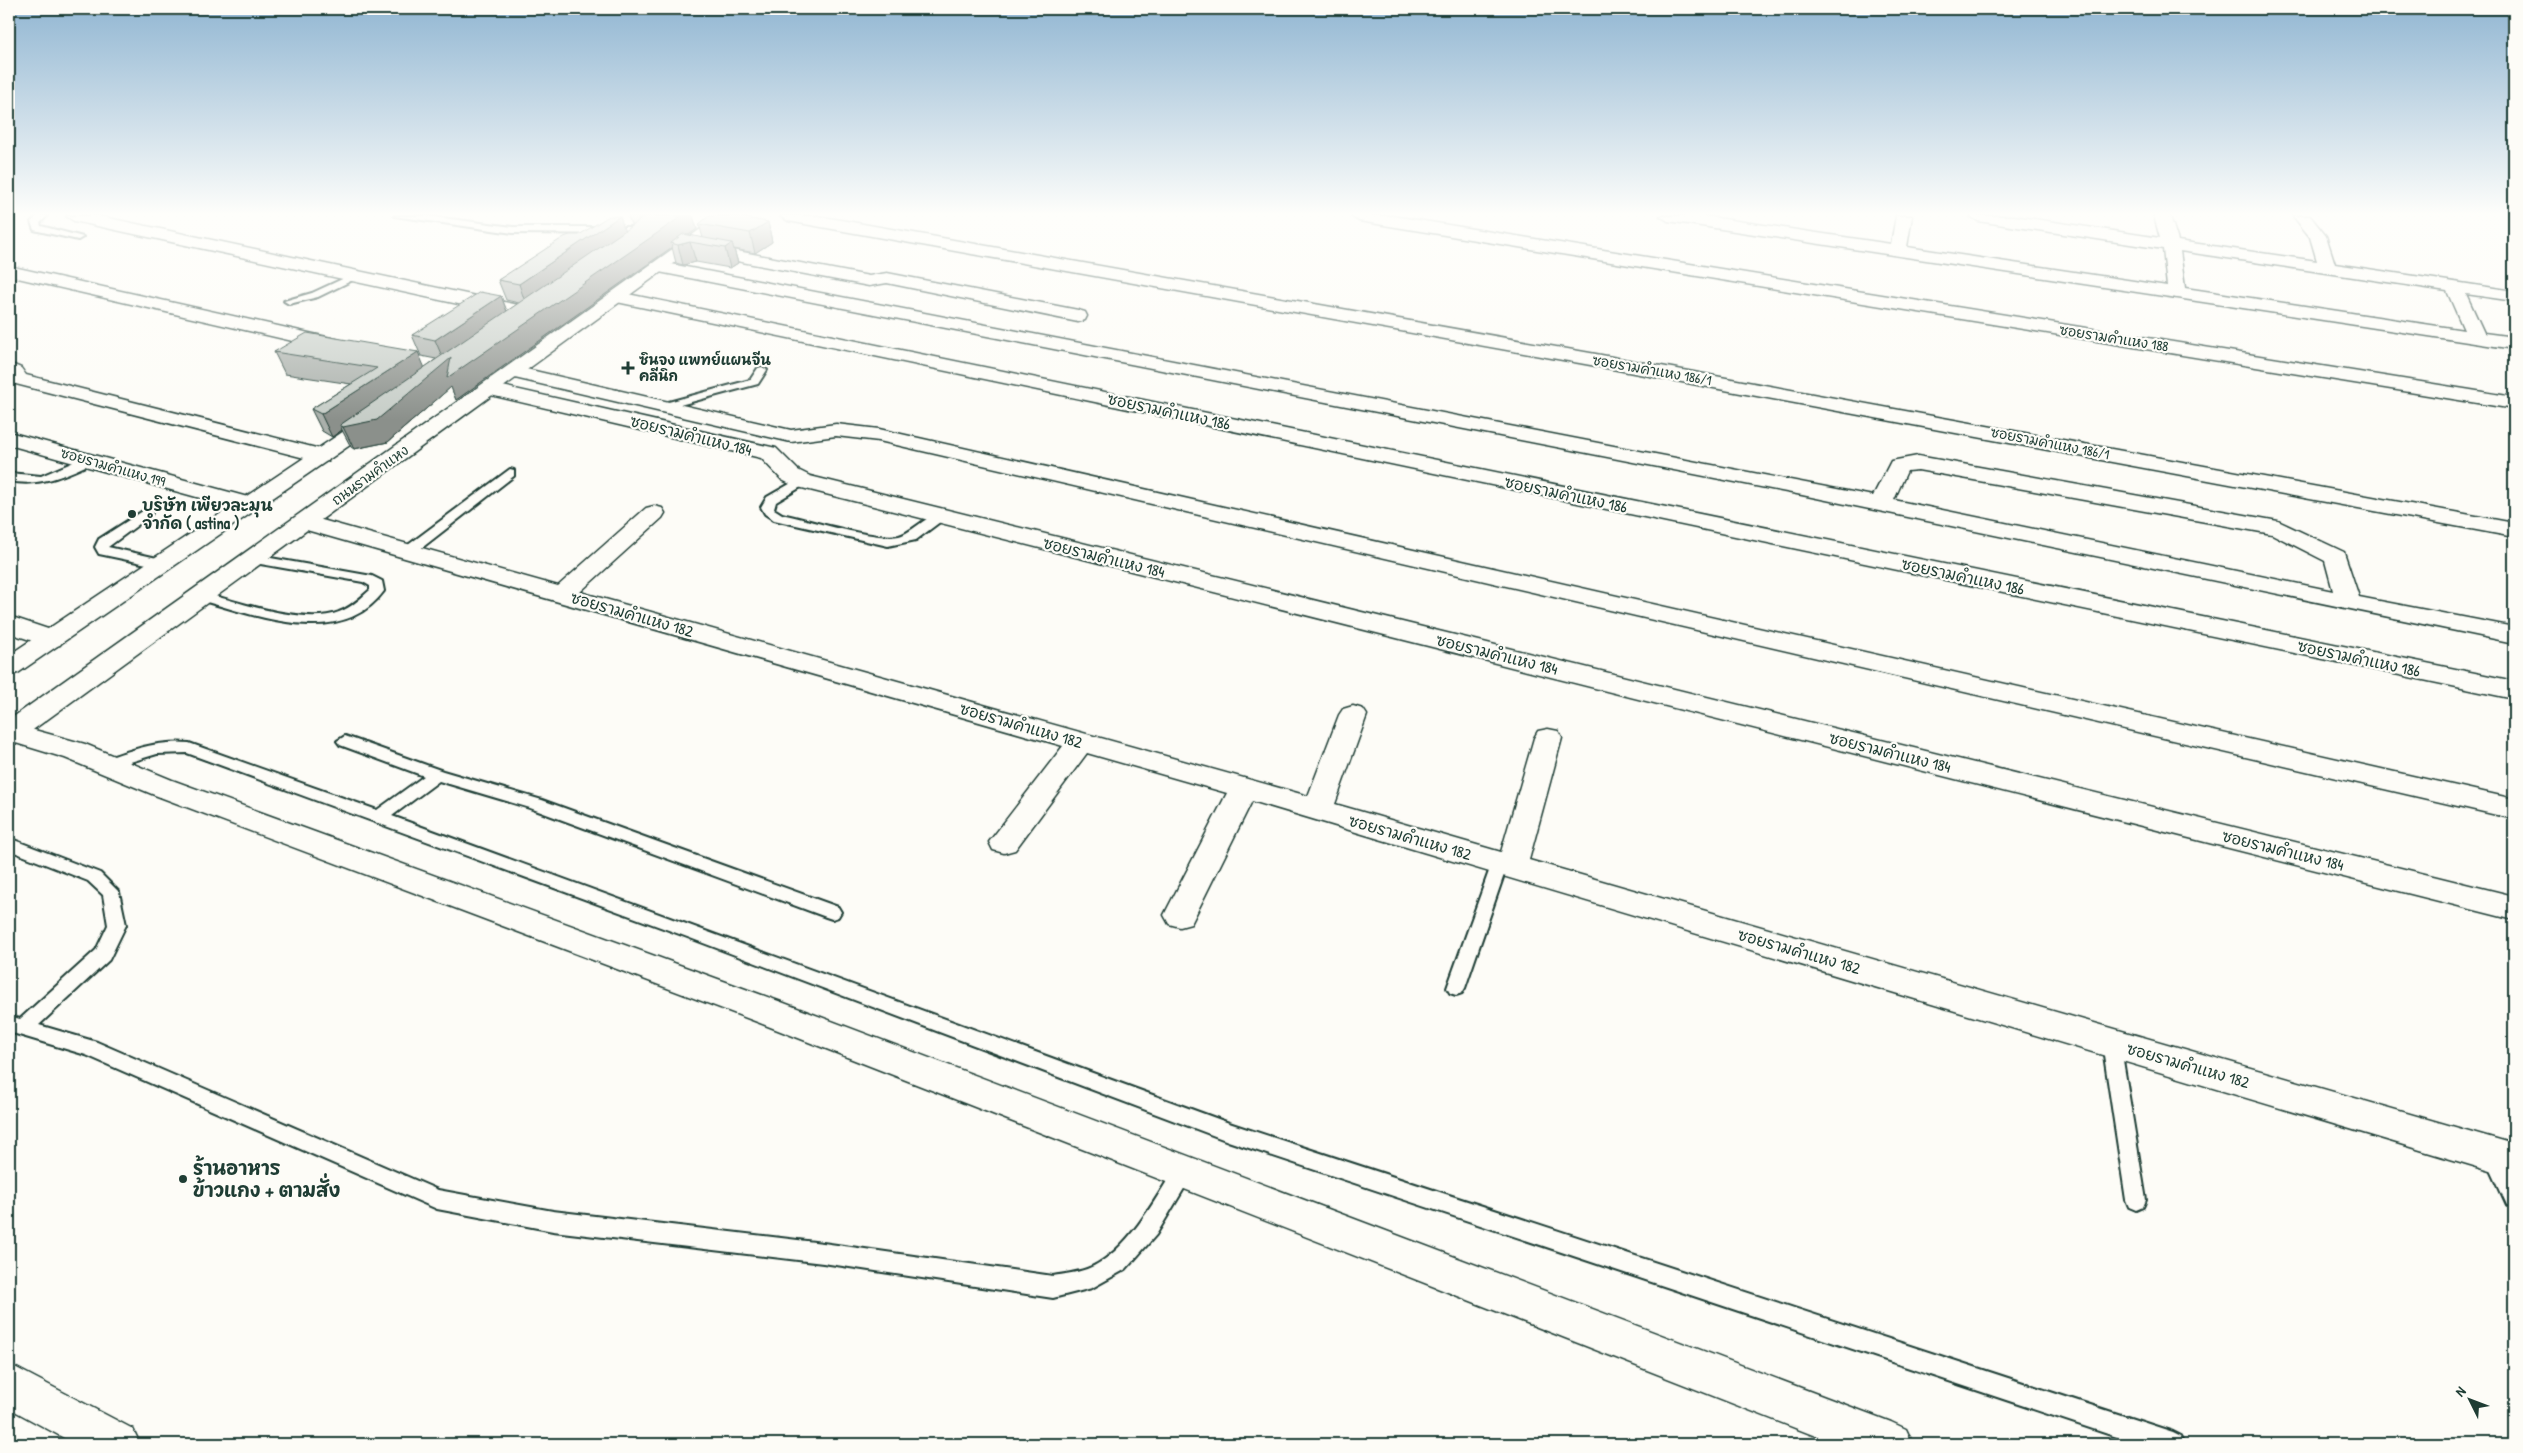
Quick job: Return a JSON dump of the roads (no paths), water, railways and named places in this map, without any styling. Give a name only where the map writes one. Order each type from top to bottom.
[{"type":"street","points":[[66,284],[354,349]]},
{"type":"street","points":[[394,284],[536,308],[504,330]]},
{"type":"street","name":"ถนนรามคำแหง","points":[[9,732],[254,559],[489,388],[636,284]]},
{"type":"street","points":[[747,284],[1881,504],[2514,635]]},
{"type":"street","points":[[916,284],[1078,316]]},
{"type":"street","name":"ซอยรามคำแหง 186/1","points":[[1168,284],[1596,360],[2514,530]]},
{"type":"street","name":"ซอยรามคำแหง 188","points":[[1778,284],[2514,403]]},
{"type":"street","points":[[2121,284],[2514,343]]},
{"type":"street","points":[[2176,284],[2177,292]]},
{"type":"street","points":[[2426,284],[2514,296]]},
{"type":"street","points":[[2454,288],[2477,337]]},
{"type":"street","name":"ซอยรามคำแหง 186","points":[[618,297],[2514,690]]},
{"type":"street","points":[[9,369],[19,379],[320,456]]},
{"type":"street","name":"ซอยรามคำแหง 184","points":[[513,372],[661,404],[791,436],[836,430],[879,435],[2514,810]]},
{"type":"street","name":"ซอยรามคำแหง 184","points":[[489,388],[768,453],[784,470],[802,481],[2514,908]]},
{"type":"street","points":[[632,420],[661,404]]},
{"type":"street","points":[[9,667],[247,504],[392,408]]},
{"type":"street","points":[[768,453],[791,436]]},
{"type":"street","name":"ซอยรามคำแหง 199","points":[[9,438],[247,504]]},
{"type":"street","points":[[1881,504],[1899,466],[1918,463],[2278,528],[2336,557],[2348,602]]},
{"type":"street","points":[[563,594],[654,513]]},
{"type":"street","name":"ซอยรามคำแหง 182","points":[[304,522],[1244,788],[2504,1158]]},
{"type":"street","points":[[9,624],[51,638]]},
{"type":"street","points":[[1318,810],[1353,715]]},
{"type":"street","points":[[9,732],[75,751],[763,1010],[1891,1444]]},
{"type":"street","points":[[1506,865],[1548,738]]},
{"type":"street","points":[[1004,842],[1081,742]]},
{"type":"street","points":[[1180,915],[1244,788]]},
{"type":"street","points":[[9,1384],[118,1444]]},
{"type":"lane","points":[[289,301],[315,295],[339,284]]},
{"type":"lane","points":[[661,404],[746,386],[754,382],[762,370]]},
{"type":"lane","points":[[9,477],[26,482],[49,478],[88,460]]},
{"type":"lane","points":[[409,551],[510,473]]},
{"type":"lane","points":[[802,481],[771,500],[767,507],[769,511],[778,517],[888,542],[911,537],[942,516]]},
{"type":"lane","points":[[146,513],[104,542],[101,547],[104,551],[161,563]]},
{"type":"lane","points":[[201,596],[312,621],[342,616],[363,604],[377,591],[377,584],[367,579],[254,559]]},
{"type":"lane","points":[[344,741],[437,775],[536,804],[832,912]]},
{"type":"lane","points":[[107,764],[150,749],[168,746],[189,748],[1228,1132],[2173,1444]]},
{"type":"lane","points":[[379,817],[437,775]]},
{"type":"lane","points":[[9,844],[94,877],[111,892],[117,925],[103,955],[16,1026]]},
{"type":"lane","points":[[1456,988],[1506,865]]},
{"type":"lane","points":[[16,1026],[90,1048],[437,1199],[553,1221],[824,1253],[1053,1287],[1092,1278],[1118,1262],[1149,1228],[1184,1172]]},
{"type":"lane","points":[[2111,1042],[2136,1200]]},
{"type":"lane","points":[[2504,1158],[2514,1198]]},
{"type":"place","name":"ซินจง แพทย์แผนจีน คลีนิก","points":[[628,368]]},
{"type":"place","name":"บริษัท เพียวละมุน จำกัด ( astina )","points":[[132,514]]},
{"type":"place","name":"ร้านอาหาร ข้าวแกง + ตามสั่ง","points":[[183,1179]]}]
